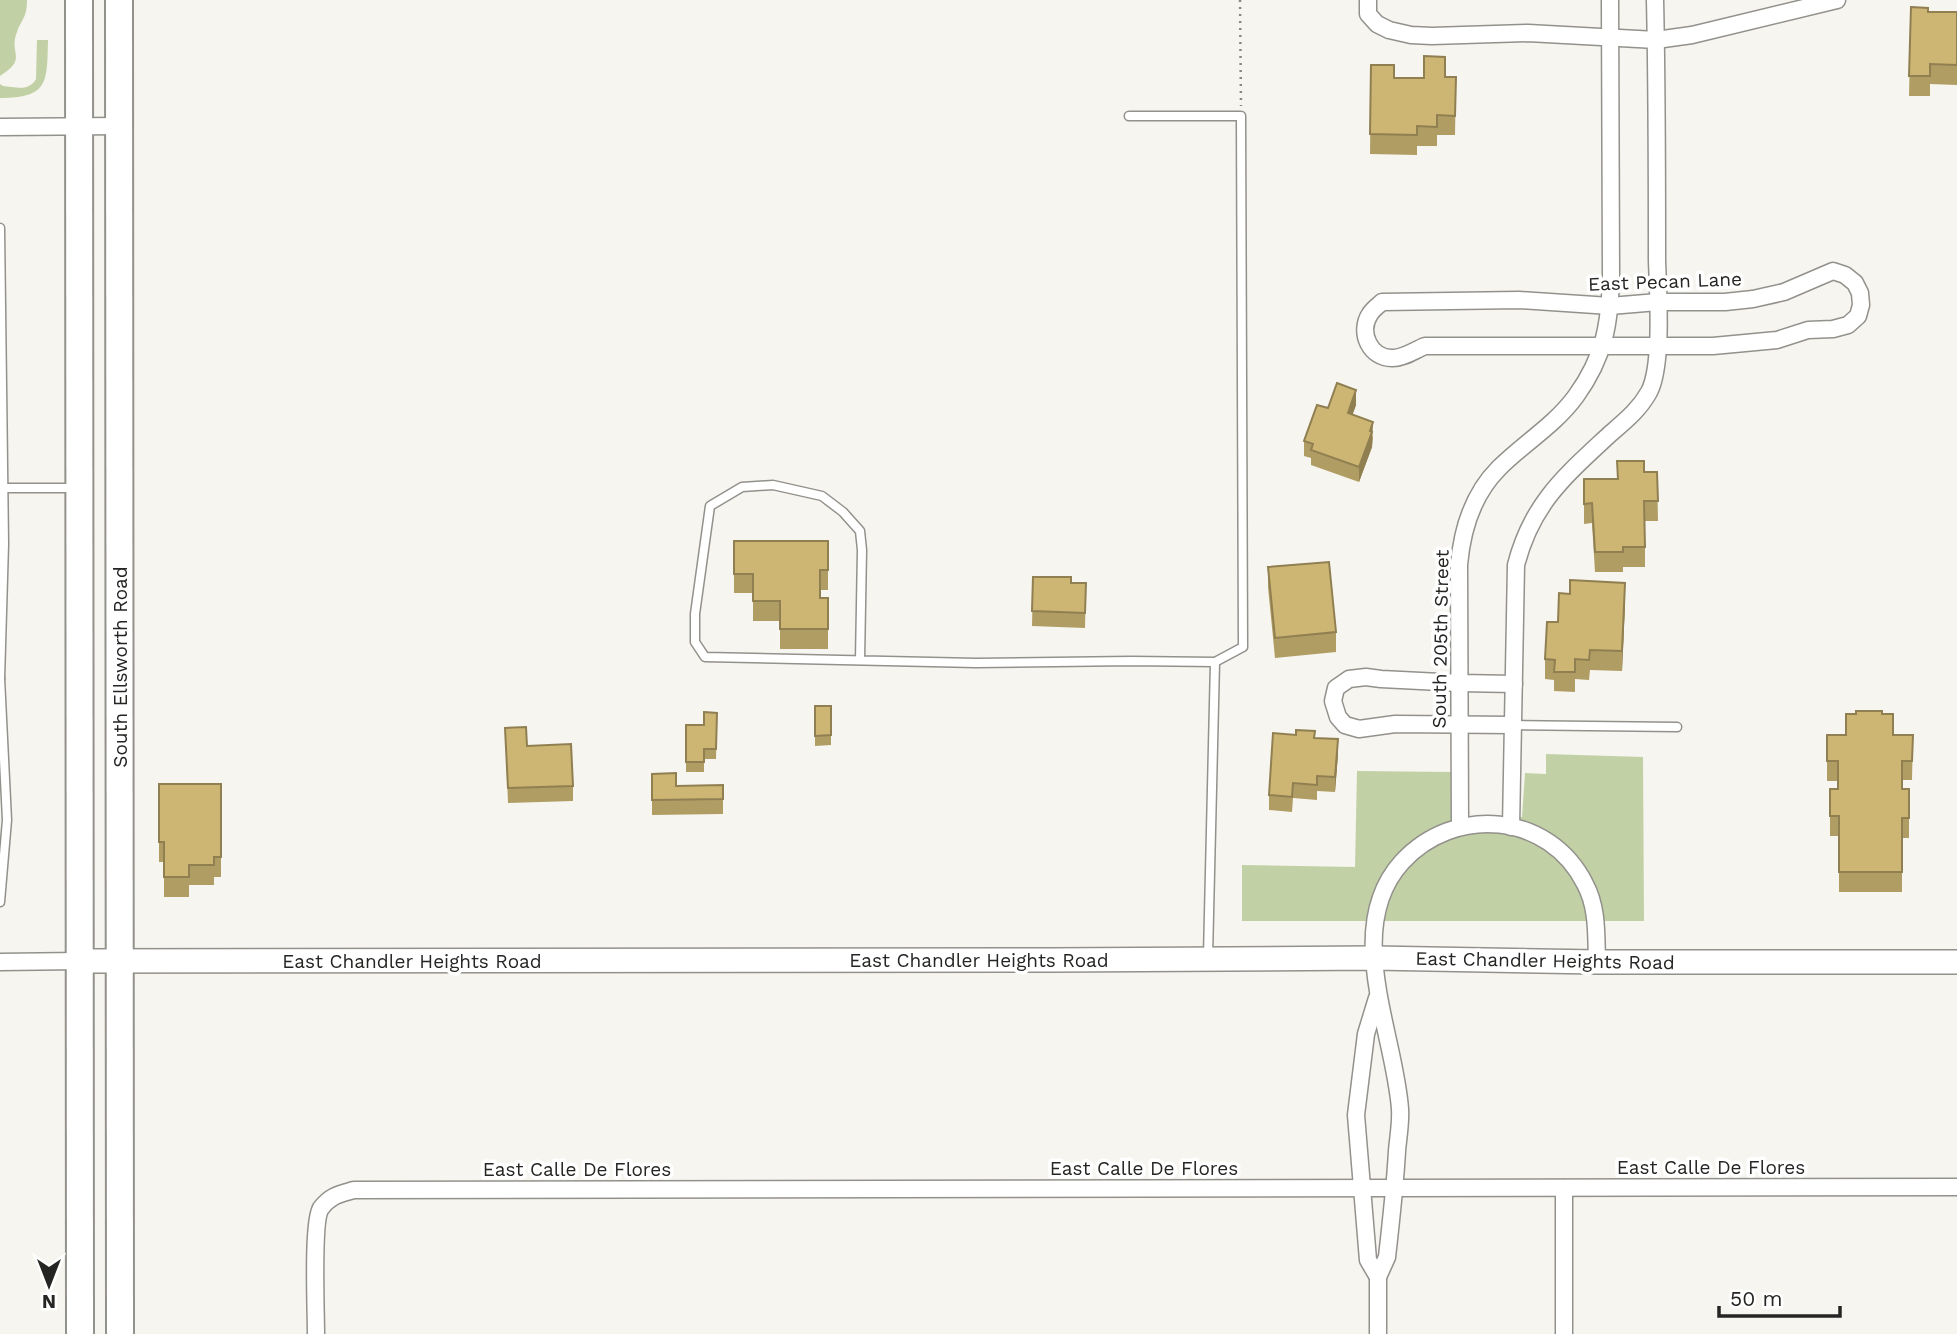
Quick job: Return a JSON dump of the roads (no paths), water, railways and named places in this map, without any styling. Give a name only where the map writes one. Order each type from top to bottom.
[{"type":"main road","points":[[79,0],[80,1334]]},
{"type":"main road","name":"South Ellsworth Road","points":[[119,0],[120,1334]]},
{"type":"main road","name":"East Chandler Heights Road","points":[[79,961],[996,961],[1374,958],[1957,962]]},
{"type":"street","points":[[1368,0],[1368,14],[1377,24],[1411,35],[1528,33],[1656,40],[1692,35],[1837,0]]},
{"type":"street","name":"South 205th Street","points":[[1460,827],[1459,565],[1465,525],[1496,470],[1546,429],[1575,398],[1603,345],[1610,306],[1610,0]]},
{"type":"street","points":[[1511,827],[1516,565],[1527,533],[1542,503],[1559,482],[1630,418],[1651,389],[1655,374],[1658,302],[1655,0]]},
{"type":"street","points":[[0,127],[120,127]]},
{"type":"street","name":"East Pecan Lane","points":[[1833,271],[1845,275],[1855,283],[1861,304],[1858,316],[1848,325],[1808,330],[1777,340],[1713,346],[1425,346],[1391,359],[1376,354],[1369,346],[1365,328],[1370,313],[1382,302],[1519,300],[1610,306],[1658,302],[1753,299],[1784,292],[1833,271]]},
{"type":"street","points":[[1513,725],[1395,724],[1359,729],[1345,724],[1338,717],[1333,701],[1336,688],[1349,679],[1366,677],[1514,684]]},
{"type":"street","points":[[1378,1334],[1378,1277],[1387,1257],[1400,1110],[1378,997],[1374,958],[1375,927],[1387,884],[1400,864],[1416,849],[1433,836],[1460,827],[1473,824],[1511,827],[1535,835],[1564,855],[1585,883],[1596,915],[1597,961]]},
{"type":"street","name":"East Chandler Heights Road","points":[[0,962],[79,961]]},
{"type":"street","points":[[1378,997],[1366,1034],[1356,1115],[1368,1260],[1378,1277]]},
{"type":"street","name":"East Calle De Flores","points":[[316,1334],[316,1230],[319,1210],[332,1196],[354,1190],[1957,1186]]},
{"type":"street","points":[[1564,1188],[1564,1334]]},
{"type":"lane","points":[[860,660],[860,531],[843,512],[822,496],[773,485],[742,487],[710,506],[695,614],[695,642],[705,657],[976,663],[1215,662],[1242,647],[1241,116],[1129,116]]},
{"type":"lane","points":[[0,229],[4,544],[0,679],[7,820],[0,902]]},
{"type":"lane","points":[[2,488],[80,488]]},
{"type":"lane","points":[[1208,958],[1215,662]]},
{"type":"lane","points":[[1513,725],[1677,727]]}]
